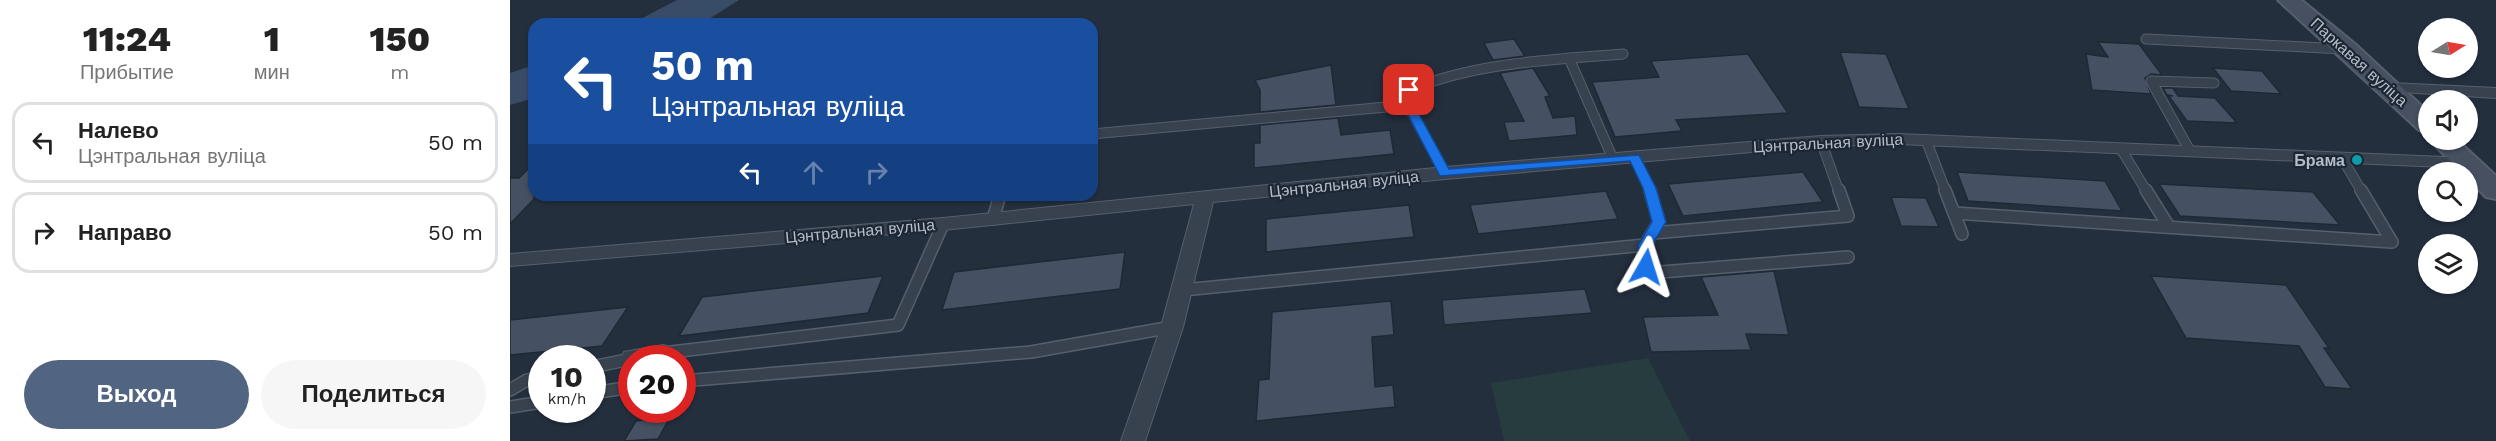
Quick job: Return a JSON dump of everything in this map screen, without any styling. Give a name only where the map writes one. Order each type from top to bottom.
[{"type":"main road","name":"Паркавая вуліца","points":[[2288,0],[2347,49],[2418,115]]},
{"type":"main road","points":[[2453,150],[2466,162]]},
{"type":"main road","points":[[2478,174],[2496,191]]},
{"type":"street","points":[[2391,88],[2496,93]]},
{"type":"street","name":"Цэнтральная вуліца","points":[[510,260],[943,224],[1444,173],[1821,141],[1926,140],[2442,162]]},
{"type":"street","points":[[1133,441],[1183,290],[1205,198]]},
{"type":"lane","points":[[2146,39],[2347,49]]},
{"type":"lane","points":[[1444,173],[1408,105],[1409,90],[1426,81],[1462,73],[1569,58],[1623,54]]},
{"type":"lane","points":[[1569,58],[1613,159]]},
{"type":"lane","points":[[2190,151],[2151,81],[2214,83]]},
{"type":"lane","points":[[1098,133],[1408,105]]},
{"type":"lane","points":[[1926,140],[1962,234]]},
{"type":"lane","points":[[1653,232],[1848,216],[1821,141]]},
{"type":"lane","points":[[2121,149],[2169,227]]},
{"type":"lane","points":[[1635,157],[1656,205],[1659,222],[1645,245],[1646,267],[1661,272],[1848,257]]},
{"type":"lane","points":[[1954,213],[2392,242],[2342,158]]},
{"type":"lane","points":[[993,219],[998,201]]},
{"type":"lane","points":[[696,349],[898,325],[943,224]]},
{"type":"lane","points":[[1183,290],[1645,245]]},
{"type":"lane","points":[[696,380],[1031,352],[1172,327]]},
{"type":"lane","points":[[510,390],[528,380]]},
{"type":"lane","points":[[510,407],[528,404]]},
{"type":"green space","points":[[1648,358],[1690,441],[1504,441],[1491,383]]},
{"type":"water","points":[[677,0],[739,0],[710,18],[642,18]]},
{"type":"water","points":[[528,67],[528,100],[510,105],[510,73]]},
{"type":"building","points":[[1514,39],[1525,56],[1493,60],[1484,43]]},
{"type":"building","points":[[2098,42],[2139,44],[2162,75],[2151,74],[2145,78],[2151,94],[2092,90],[2086,54],[2108,57]]},
{"type":"building","points":[[1840,52],[1886,54],[1909,109],[1859,107]]},
{"type":"building","points":[[1748,54],[1788,113],[1676,120],[1682,131],[1615,137],[1592,82],[1659,77],[1651,61]]},
{"type":"building","points":[[1331,65],[1336,105],[1260,112],[1260,90],[1255,80]]},
{"type":"building","points":[[1533,68],[1550,96],[1545,97],[1553,118],[1575,116],[1577,135],[1509,141],[1504,122],[1524,121],[1500,73]]},
{"type":"building","points":[[2213,68],[2262,71],[2281,94],[2231,91]]},
{"type":"building","points":[[2163,88],[2173,88],[2178,96],[2215,98],[2237,123],[2187,121]]},
{"type":"building","points":[[1338,118],[1341,135],[1390,130],[1394,154],[1254,168],[1254,143],[1260,143],[1260,125]]},
{"type":"building","points":[[528,169],[528,201],[532,201],[510,224],[510,178],[519,178]]},
{"type":"building","points":[[1803,172],[1823,202],[1683,216],[1668,184]]},
{"type":"building","points":[[1957,172],[2105,181],[2122,211],[1968,201]]},
{"type":"building","points":[[2159,184],[2313,192],[2340,225],[2180,216]]},
{"type":"building","points":[[1606,191],[1618,219],[1478,234],[1470,205]]},
{"type":"building","points":[[1891,197],[1926,198],[1939,227],[1901,226]]},
{"type":"building","points":[[1409,205],[1414,237],[1266,252],[1266,219]]},
{"type":"building","points":[[1125,252],[1120,289],[942,310],[954,272]]},
{"type":"building","points":[[1774,271],[1789,335],[1746,334],[1751,350],[1651,352],[1643,317],[1718,315],[1701,277]]},
{"type":"building","points":[[883,276],[868,313],[679,336],[702,297]]},
{"type":"building","points":[[2151,276],[2286,285],[2329,348],[2324,348],[2352,389],[2325,387],[2299,346],[2186,338]]},
{"type":"building","points":[[1585,289],[1592,313],[1444,325],[1442,300]]},
{"type":"building","points":[[1391,301],[1394,335],[1372,337],[1375,387],[1393,385],[1395,407],[1256,421],[1259,380],[1269,379],[1272,312]]},
{"type":"building","points":[[628,307],[603,345],[528,345],[528,353],[510,355],[510,320]]},
{"type":"building","points":[[635,423],[667,423],[658,439],[624,441]]},
{"type":"place","name":"Брама","points":[[2357,160]]},
{"type":"route","points":[[1409,90],[1408,105],[1444,173],[1635,157],[1656,205],[1659,222],[1645,245],[1646,267]]}]
